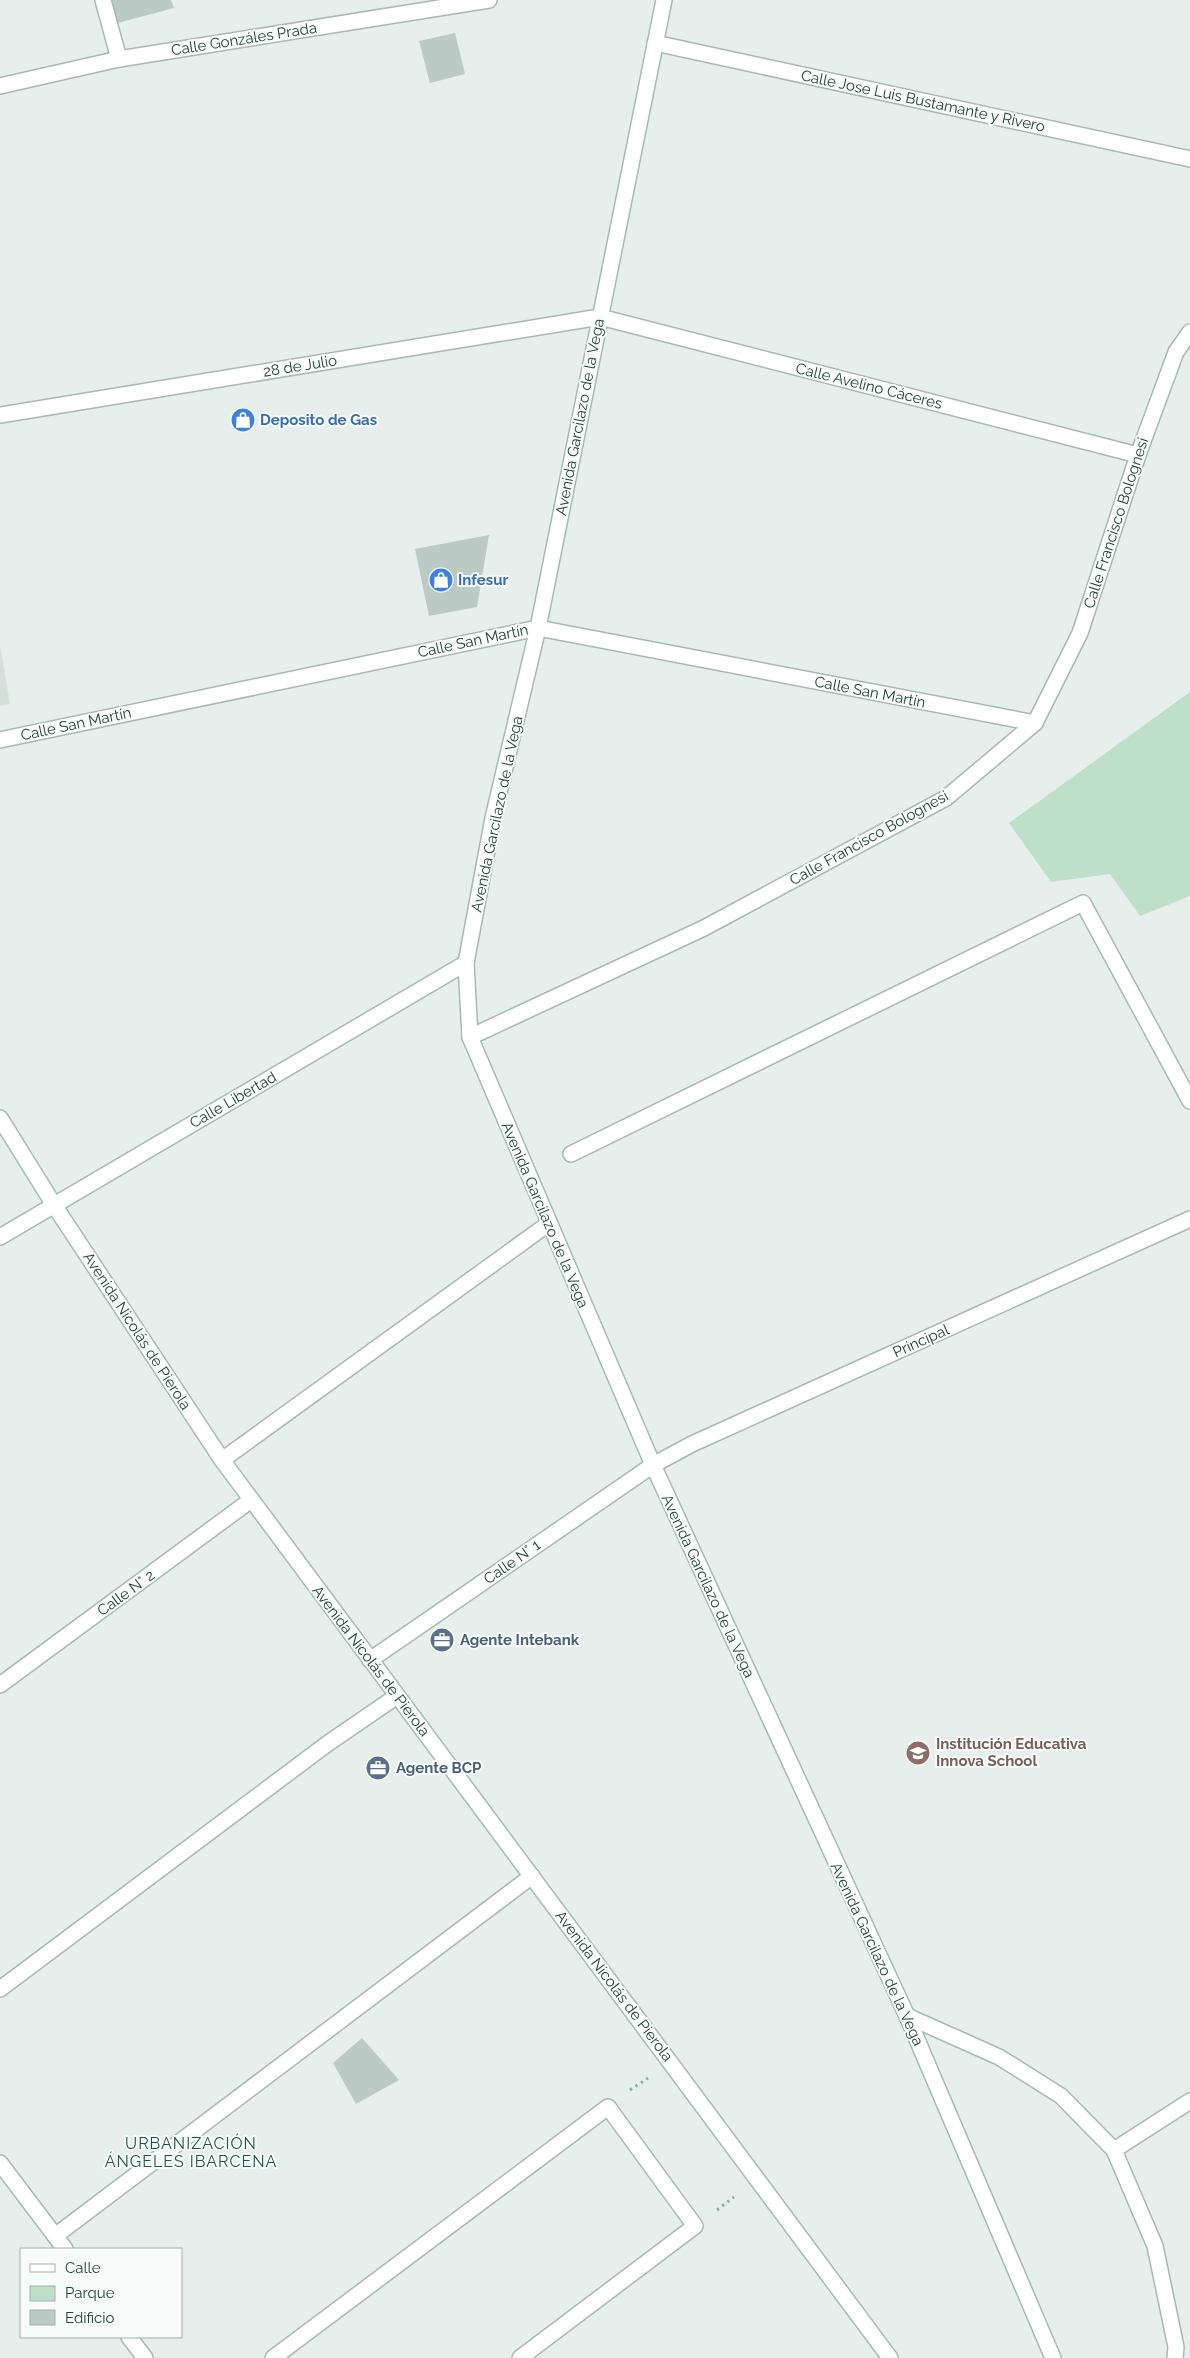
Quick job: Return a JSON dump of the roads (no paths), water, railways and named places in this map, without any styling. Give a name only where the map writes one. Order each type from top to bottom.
[{"type":"street","points":[[103,0],[119,59]]},
{"type":"street","name":"Calle Gonzáles Prada","points":[[0,86],[119,59],[489,0]]},
{"type":"street","name":"Avenida Garcilazo de la Vega","points":[[664,0],[538,628],[493,818],[466,963],[470,1037],[548,1224],[653,1465],[907,2016],[1053,2358]]},
{"type":"street","name":"Calle Jose Luis Bustamante y Rivero","points":[[655,43],[1190,159]]},
{"type":"street","name":"28 de Julio","points":[[0,414],[600,317]]},
{"type":"street","name":"Calle Avelino Cáceres","points":[[600,317],[1138,455]]},
{"type":"street","name":"Calle Francisco Bolognesi","points":[[470,1037],[704,928],[946,798],[1035,724],[1080,632],[1138,455],[1176,352],[1190,332]]},
{"type":"street","name":"Calle San Martín","points":[[0,740],[538,628],[1035,724]]},
{"type":"street","points":[[571,1154],[1083,902],[1190,1101]]},
{"type":"street","name":"Calle Libertad","points":[[0,1237],[466,963]]},
{"type":"street","name":"Avenida Nicolás de Pierola","points":[[0,1118],[54,1205],[222,1460],[759,2179],[890,2358]]},
{"type":"street","name":"Principal","points":[[653,1465],[692,1444],[1190,1219]]},
{"type":"street","points":[[222,1460],[548,1224]]},
{"type":"street","name":"Calle N° 1","points":[[370,1660],[653,1465]]},
{"type":"street","name":"Calle N° 2","points":[[0,1685],[251,1500]]},
{"type":"street","points":[[0,1989],[327,1744],[397,1696]]},
{"type":"street","points":[[55,2236],[532,1876]]},
{"type":"street","points":[[907,2016],[999,2057],[1053,2091],[1114,2150],[1155,2246],[1180,2351]]},
{"type":"street","points":[[1114,2150],[1190,2101]]},
{"type":"street","points":[[273,2358],[608,2107],[695,2226],[520,2358]]},
{"type":"street","points":[[0,2163],[64,2248]]},
{"type":"street","points":[[130,2338],[145,2358]]},
{"type":"place","name":"Deposito de Gas","points":[[243,420]]},
{"type":"place","name":"Infesur","points":[[441,580]]},
{"type":"place","name":"Agente Intebank","points":[[442,1640]]},
{"type":"place","name":"Institución Educativa Innova School","points":[[918,1753]]},
{"type":"place","name":"Agente BCP","points":[[378,1768]]},
{"type":"district","name":"URBANIZACIÓN ÁNGELES IBARCENA","points":[[191,2152]]}]
